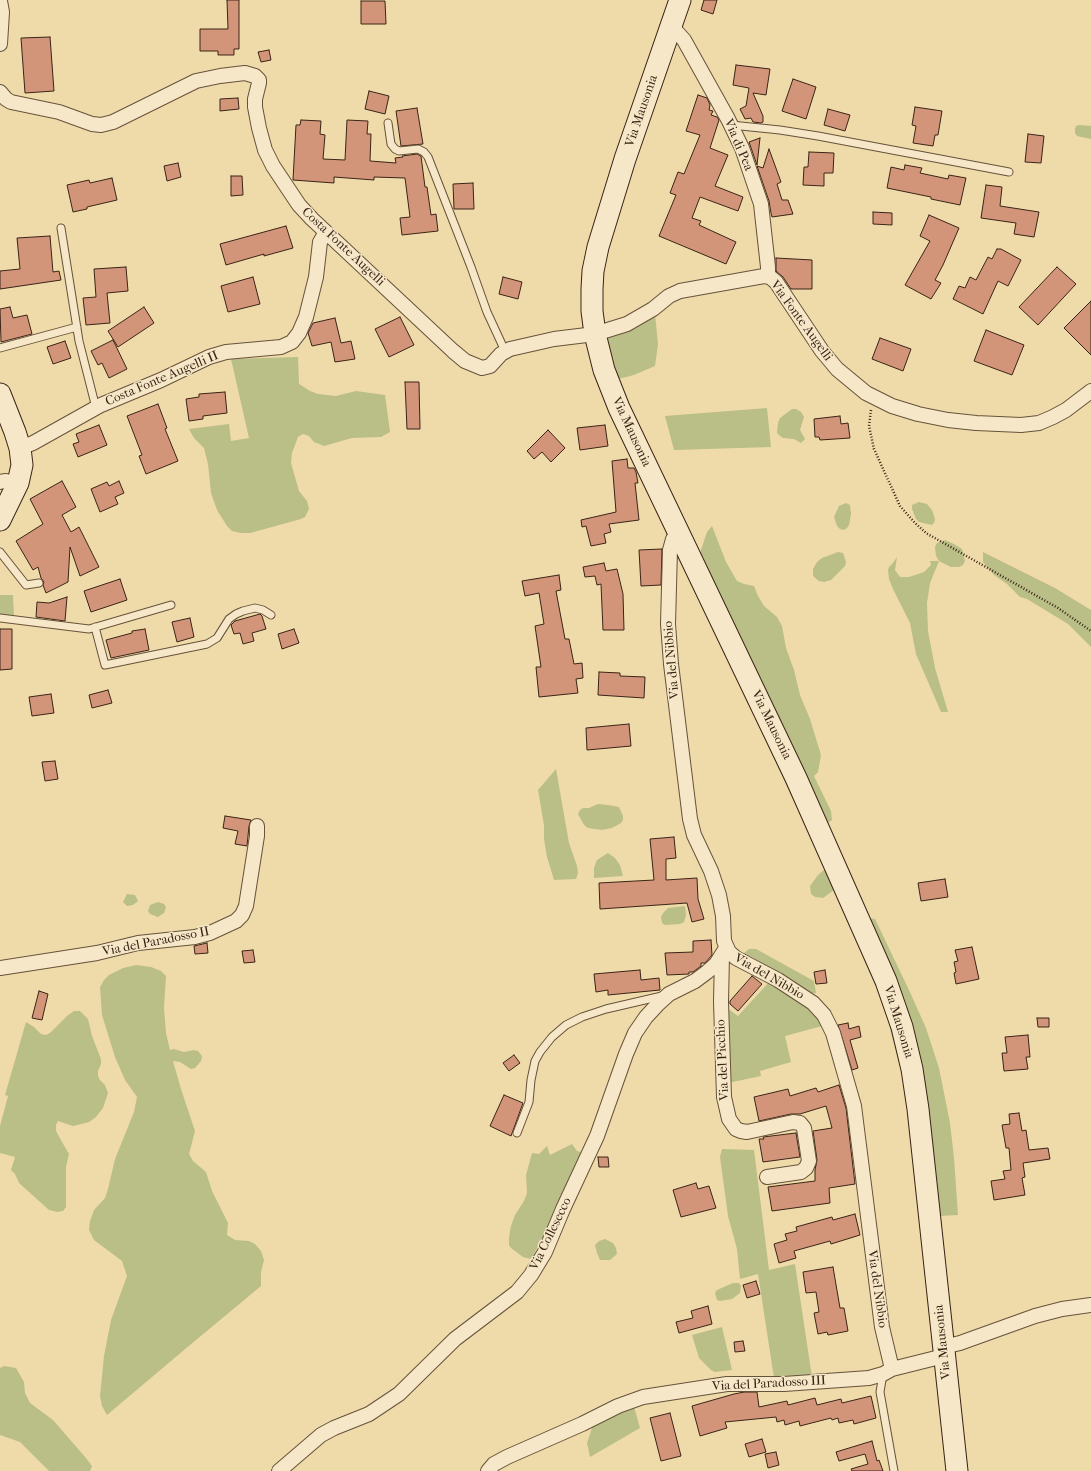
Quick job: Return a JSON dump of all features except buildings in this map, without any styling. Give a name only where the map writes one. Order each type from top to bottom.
[{"type":"main road","name":"Via Mausonia","points":[[680,0],[625,159],[598,247],[592,289],[592,311],[595,334],[601,358],[619,408],[796,778],[874,952],[902,1027],[917,1095],[957,1471]]},
{"type":"main road","points":[[0,394],[20,448],[22,465],[9,483],[0,520]]},
{"type":"street","points":[[0,1],[2,12],[0,44]]},
{"type":"street","name":"Via di Pea","points":[[671,28],[675,30],[684,40],[731,124],[742,148],[761,204],[768,276]]},
{"type":"street","name":"Costa Fonte Augelli","points":[[0,92],[11,102],[59,112],[92,124],[101,125],[113,122],[196,81],[245,73],[252,74],[257,77],[259,81],[255,107],[265,150],[286,187],[299,205],[465,361],[475,366],[486,368],[505,351],[510,349],[554,339],[595,334]]},
{"type":"street","name":"Costa Fonte Augelli II","points":[[20,448],[96,408],[215,355],[226,352],[281,347],[292,342],[300,333],[306,317],[316,277],[320,242],[326,232]]},
{"type":"street","name":"Via Fonte Augelli","points":[[595,334],[633,321],[653,309],[669,296],[680,291],[708,285],[747,280],[760,276],[768,276],[776,282],[829,361],[859,388],[874,398],[905,410],[934,418],[976,423],[1021,425],[1039,423],[1054,417],[1091,391]]},
{"type":"street","name":"Via del Nibbio","points":[[679,535],[673,539],[670,550],[668,624],[671,664],[690,819],[694,836],[719,895],[723,916],[724,952],[778,980],[813,1003],[824,1015],[833,1033],[854,1106],[887,1371]]},
{"type":"street","name":"Via del Paradosso II","points":[[0,968],[97,953],[138,943],[195,936],[210,933],[236,921],[246,906],[257,836],[257,826]]},
{"type":"street","name":"Via Collesecco","points":[[279,1471],[320,1435],[369,1414],[400,1394],[456,1339],[517,1292],[531,1275],[545,1252],[597,1136],[630,1043],[652,1010],[669,994],[702,976],[712,967],[724,952]]},
{"type":"street","name":"Via del Picchio","points":[[724,952],[721,1002],[724,1097],[729,1119],[736,1129],[741,1132],[793,1122],[800,1123],[804,1128],[809,1161],[806,1168],[800,1172],[767,1177]]},
{"type":"street","name":"Via del Paradosso III","points":[[488,1471],[494,1464],[507,1457],[582,1424],[618,1406],[643,1397],[727,1384],[784,1384],[869,1378],[1035,1316],[1062,1309],[1091,1305]]},
{"type":"lane","points":[[388,123],[391,144],[394,149],[418,149],[428,156],[487,312],[505,351]]},
{"type":"lane","points":[[731,124],[802,134],[1009,172]]},
{"type":"lane","points":[[61,228],[77,327],[86,372],[96,408]]},
{"type":"lane","points":[[0,348],[77,327]]},
{"type":"lane","points":[[0,552],[26,585],[39,583]]},
{"type":"lane","points":[[0,618],[89,629],[171,605]]},
{"type":"lane","points":[[95,627],[105,665],[207,644],[217,638],[230,619],[243,611],[255,608],[263,610],[271,615]]},
{"type":"lane","points":[[517,1133],[529,1102],[531,1080],[536,1061],[540,1052],[552,1037],[566,1025],[582,1017],[606,1009],[669,994]]},
{"type":"lane","points":[[887,1371],[880,1392],[894,1471]]},
{"type":"path","points":[[874,398],[869,426],[874,449],[894,495],[906,514],[926,533],[1058,608],[1091,631]]},
{"type":"green space","points":[[1076,126],[1091,126],[1091,139],[1077,136],[1075,129]]},
{"type":"green space","points":[[655,314],[658,344],[655,366],[634,375],[618,379],[608,351],[607,335]]},
{"type":"green space","points":[[298,357],[299,384],[310,391],[318,394],[336,396],[356,391],[385,395],[390,432],[381,437],[352,438],[324,446],[314,442],[309,436],[303,434],[298,437],[292,453],[291,463],[299,491],[307,501],[309,509],[305,517],[250,533],[232,531],[217,510],[211,493],[208,464],[204,448],[194,438],[189,429],[229,424],[231,441],[249,438],[231,359]]},
{"type":"green space","points":[[767,408],[771,447],[674,450],[665,416]]},
{"type":"green space","points":[[792,409],[796,409],[801,412],[804,417],[800,430],[805,439],[801,443],[794,439],[783,438],[777,433],[780,418]]},
{"type":"green space","points":[[919,502],[927,504],[932,510],[935,519],[932,525],[919,522],[916,519],[912,505]]},
{"type":"green space","points":[[846,503],[850,505],[851,514],[849,525],[844,530],[837,526],[834,517],[839,506]]},
{"type":"green space","points":[[712,526],[726,562],[737,581],[754,586],[764,606],[777,617],[782,626],[786,648],[794,670],[800,695],[810,719],[821,755],[818,772],[814,776],[831,811],[832,820],[825,825],[699,556],[707,532]]},
{"type":"green space","points":[[945,540],[962,549],[965,561],[963,565],[959,567],[951,567],[939,561],[936,556],[935,547],[937,543]]},
{"type":"green space","points":[[838,552],[843,553],[846,562],[845,566],[831,580],[824,582],[819,581],[813,576],[813,569],[817,562],[822,558]]},
{"type":"green space","points":[[983,552],[1055,588],[1091,610],[1091,647],[1068,624],[1027,599],[1020,597],[1007,584],[994,575],[983,562]]},
{"type":"green space","points":[[897,557],[895,570],[900,577],[909,577],[924,572],[931,565],[930,561],[939,561],[930,583],[927,603],[928,631],[935,668],[948,712],[941,712],[916,654],[910,623],[893,589],[889,579],[888,570]]},
{"type":"green space","points":[[0,595],[13,595],[14,617],[0,616]]},
{"type":"green space","points":[[746,698],[820,849],[888,1013],[905,1074],[902,1075],[888,1021],[875,985],[834,890],[823,898],[815,897],[811,894],[810,886],[818,875],[825,869]]},
{"type":"green space","points":[[556,769],[569,843],[577,866],[578,873],[576,879],[554,880],[547,857],[544,839],[544,825],[538,790]]},
{"type":"green space","points":[[598,804],[619,807],[623,816],[621,823],[612,828],[602,830],[588,828],[584,825],[578,814],[580,810]]},
{"type":"green space","points":[[608,853],[615,858],[620,865],[623,876],[594,878],[594,868],[597,860]]},
{"type":"green space","points":[[127,894],[135,895],[138,901],[133,905],[127,906],[123,902]]},
{"type":"green space","points":[[158,902],[164,904],[166,907],[164,913],[158,917],[150,914],[148,911],[150,905]]},
{"type":"green space","points":[[685,906],[686,915],[684,922],[680,924],[665,925],[662,923],[661,917],[668,908]]},
{"type":"green space","points":[[868,918],[875,919],[909,990],[926,1028],[939,1068],[950,1123],[958,1215],[940,1216],[923,1067],[903,999]]},
{"type":"green space","points":[[749,949],[756,949],[814,981],[816,993],[810,994],[752,957],[743,954]]},
{"type":"green space","points":[[136,965],[151,967],[161,971],[166,976],[164,1008],[166,1033],[170,1050],[174,1049],[184,1052],[194,1050],[198,1051],[202,1056],[201,1061],[195,1068],[191,1069],[180,1062],[173,1061],[195,1131],[189,1154],[193,1161],[206,1172],[212,1191],[228,1223],[227,1235],[235,1240],[249,1241],[255,1244],[261,1251],[264,1260],[261,1272],[261,1286],[107,1415],[102,1406],[100,1396],[104,1356],[111,1320],[127,1276],[122,1261],[94,1240],[89,1230],[90,1221],[94,1210],[105,1198],[115,1159],[134,1112],[137,1097],[125,1080],[115,1057],[102,1015],[100,987],[109,975],[123,968]]},
{"type":"green space","points":[[771,980],[796,995],[826,1025],[785,1036],[791,1062],[760,1071],[761,1076],[728,1083],[726,1007],[738,1016]]},
{"type":"green space","points":[[74,1011],[80,1011],[88,1019],[92,1036],[101,1059],[98,1076],[105,1085],[108,1093],[103,1108],[96,1117],[89,1122],[73,1126],[58,1121],[56,1125],[56,1131],[69,1154],[66,1167],[66,1207],[63,1211],[57,1212],[49,1210],[19,1183],[15,1174],[11,1170],[15,1157],[0,1153],[0,1126],[8,1096],[5,1095],[26,1022],[41,1034],[46,1035]]},
{"type":"green space","points":[[572,1144],[577,1151],[582,1152],[549,1226],[531,1259],[523,1257],[511,1248],[509,1245],[509,1237],[515,1215],[527,1193],[526,1175],[532,1153],[539,1154],[547,1146],[550,1155]]},
{"type":"green space","points":[[722,1149],[754,1150],[769,1270],[795,1264],[812,1377],[774,1378],[758,1274],[740,1279],[737,1249],[728,1216],[720,1157]]},
{"type":"green space","points":[[605,1239],[613,1243],[617,1254],[610,1260],[600,1260],[595,1245],[599,1241]]},
{"type":"green space","points":[[733,1283],[739,1283],[741,1286],[740,1293],[732,1299],[717,1300],[715,1293],[717,1290]]},
{"type":"green space","points":[[722,1327],[732,1370],[715,1372],[699,1358],[692,1335]]},
{"type":"green space","points":[[4,1366],[16,1368],[24,1382],[25,1393],[30,1403],[53,1420],[92,1466],[90,1471],[49,1471],[20,1442],[0,1435],[0,1368]]},
{"type":"green space","points":[[631,1396],[640,1428],[590,1457],[587,1443],[593,1425]]}]
